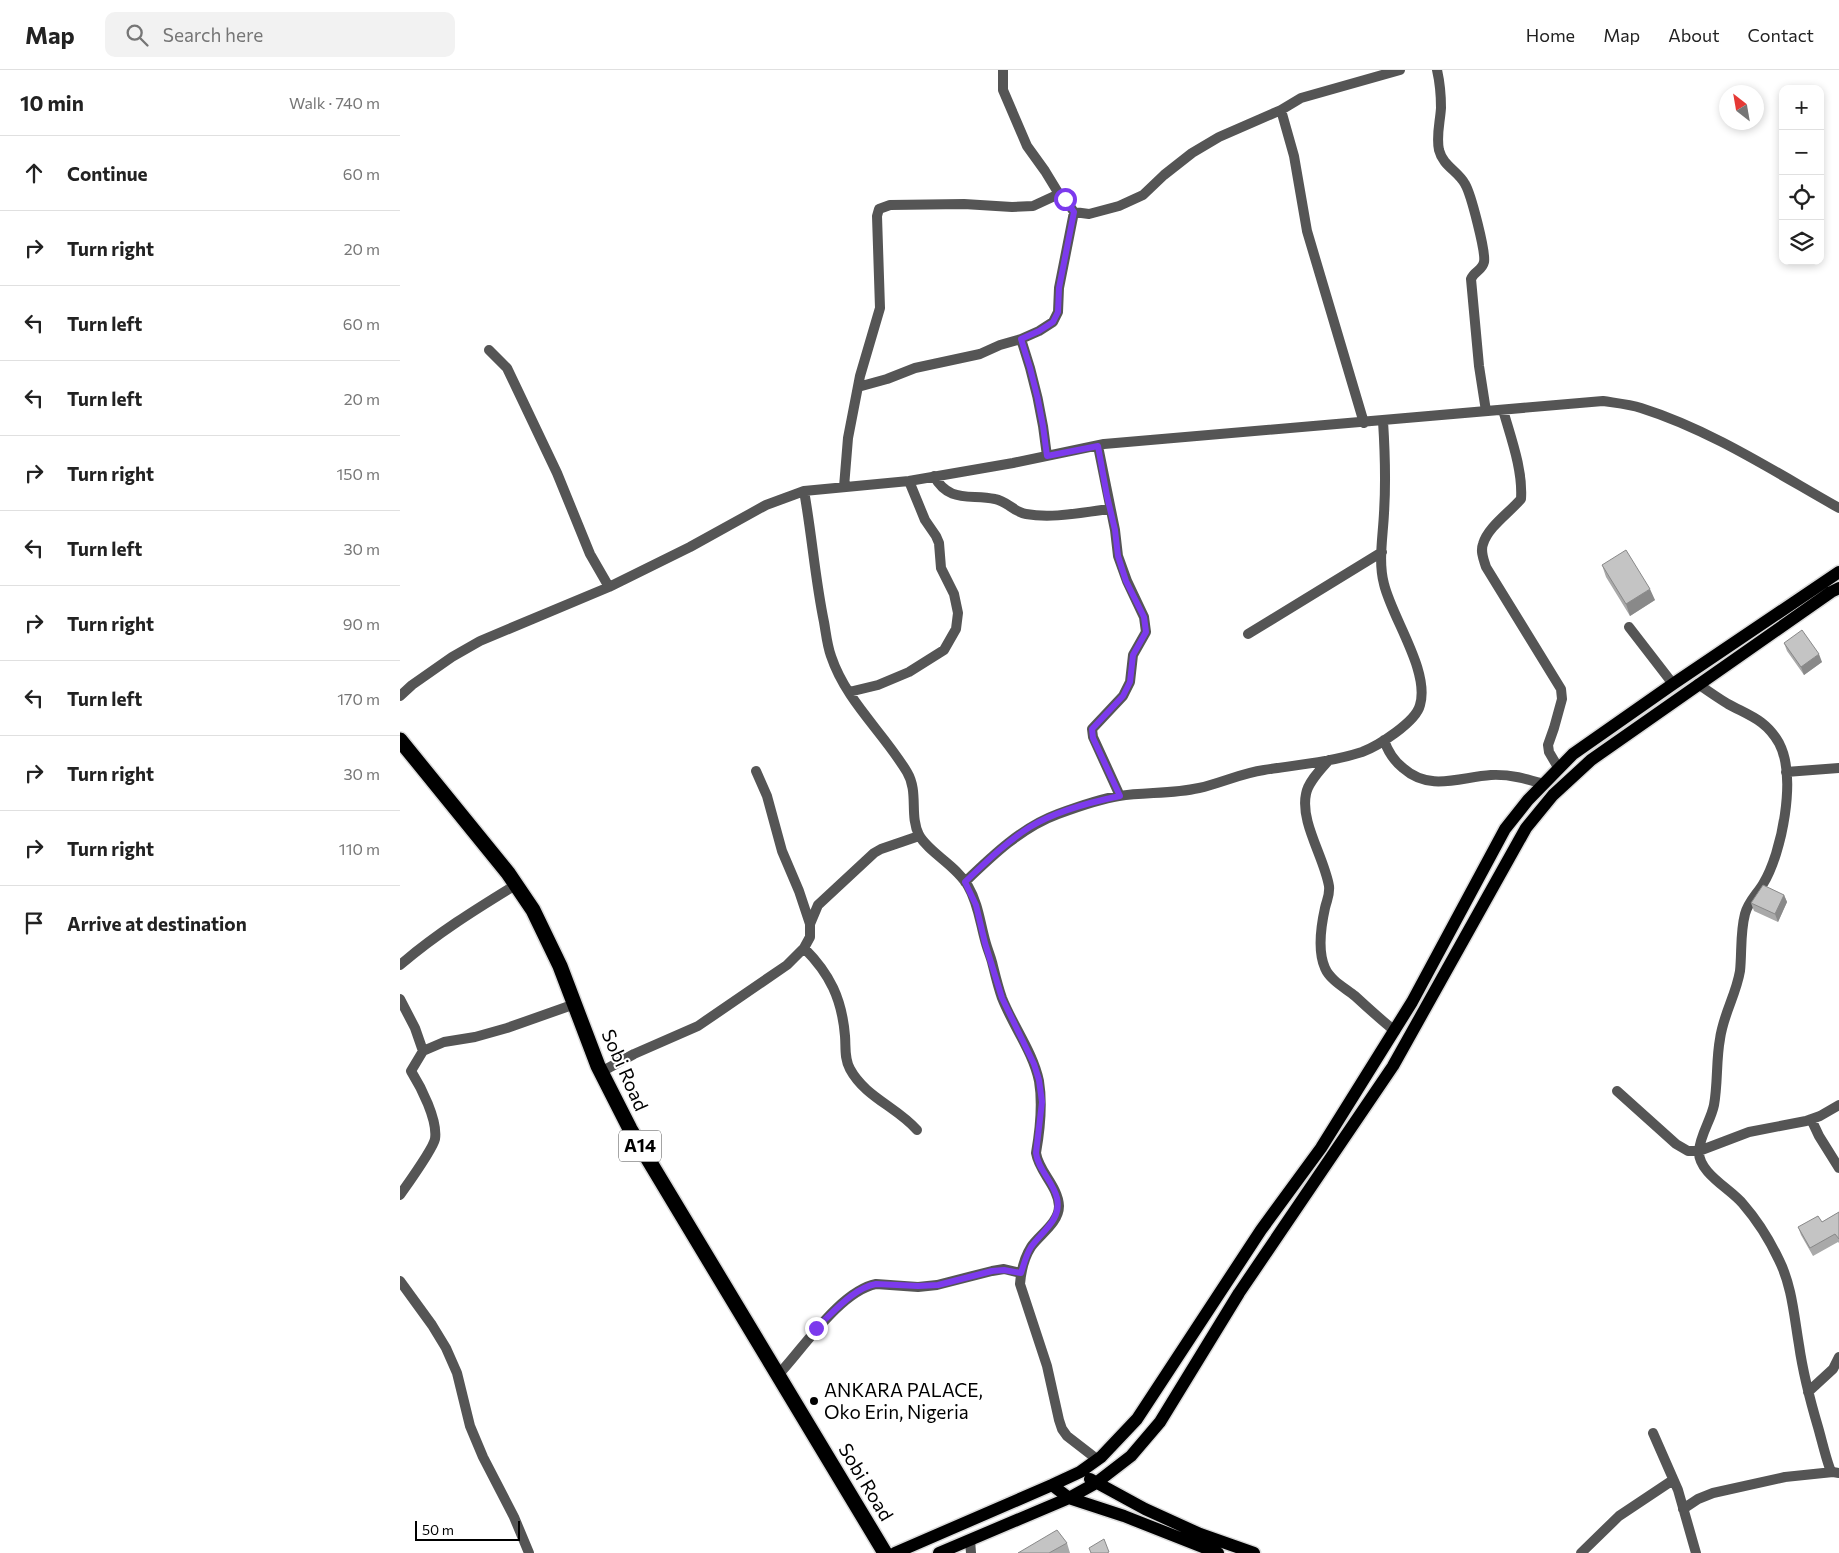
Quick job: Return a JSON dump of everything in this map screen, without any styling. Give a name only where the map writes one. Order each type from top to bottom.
[{"type":"highway","name":"Sobi Road","points":[[400,740],[517,884],[526,898],[545,932],[601,1072],[630,1129],[885,1553]]},
{"type":"main road","points":[[895,1553],[1052,1485],[1080,1472],[1098,1460],[1137,1419],[1261,1230],[1321,1148],[1395,1032],[1505,829],[1528,800],[1573,754],[1839,572]]},
{"type":"main road","points":[[939,1553],[1068,1498],[1096,1483],[1131,1456],[1160,1422],[1239,1293],[1393,1066],[1526,828],[1553,794],[1591,760],[1839,588]]},
{"type":"main road","points":[[1080,1472],[1096,1483],[1146,1509],[1200,1534],[1254,1553]]},
{"type":"main road","points":[[1052,1485],[1068,1498],[1124,1516],[1218,1553]]},
{"type":"street","points":[[858,387],[887,379],[915,368],[980,354],[1000,345],[1021,339],[1053,322],[1058,312],[1059,288],[1074,212],[1059,194],[1027,146],[1003,90],[1003,70]]},
{"type":"street","points":[[1074,212],[1089,214],[1119,206],[1143,195],[1164,175],[1192,153],[1219,137],[1281,110],[1301,98],[1400,70]]},
{"type":"street","points":[[1437,70],[1440,84],[1441,109],[1438,140],[1440,154],[1449,168],[1464,182],[1485,260],[1482,268],[1472,276],[1471,290],[1486,411]]},
{"type":"street","points":[[1281,110],[1294,156],[1307,231],[1364,422]]},
{"type":"street","points":[[844,487],[848,438],[858,387],[880,308],[877,216],[880,209],[890,205],[964,204],[1012,207],[1033,206],[1059,194]]},
{"type":"street","points":[[1021,339],[1028,360],[1045,432],[1047,456]]},
{"type":"street","points":[[489,350],[507,368],[557,473],[590,554],[609,587]]},
{"type":"street","points":[[400,696],[452,656],[480,641],[609,587],[690,547],[766,505],[804,492],[909,481],[1098,446],[1603,401],[1640,407],[1686,425],[1728,445],[1839,508]]},
{"type":"street","points":[[1502,410],[1514,450],[1522,488],[1521,500],[1489,532],[1482,545],[1482,555],[1486,567],[1561,689],[1562,699],[1548,745],[1559,769]]},
{"type":"street","points":[[965,882],[1030,827],[1056,815],[1120,796],[1171,793],[1199,788],[1255,771],[1329,760],[1364,751],[1384,740],[1417,712],[1422,691],[1420,677],[1384,583],[1382,552],[1386,470],[1383,421]]},
{"type":"street","points":[[1098,446],[1115,530],[1118,556],[1126,581],[1146,625],[1146,632],[1133,655],[1130,682],[1123,696],[1092,729],[1093,738],[1120,796]]},
{"type":"street","points":[[934,476],[944,490],[952,495],[998,499],[1016,511],[1026,514],[1058,515],[1110,509]]},
{"type":"street","points":[[849,692],[878,685],[908,672],[944,650],[956,629],[958,612],[954,594],[941,568],[939,544],[925,520],[909,481]]},
{"type":"street","points":[[804,492],[814,567],[831,655],[858,708],[910,776],[914,791],[916,827],[919,836],[965,882],[976,905],[985,943],[1002,998],[1034,1064],[1039,1080],[1042,1102],[1036,1153],[1037,1161],[1057,1195],[1059,1207],[1057,1214],[1031,1247],[1021,1273],[1020,1284],[1047,1366],[1058,1420],[1067,1436],[1098,1460]]},
{"type":"street","points":[[1248,634],[1382,552]]},
{"type":"street","points":[[1629,627],[1673,684]]},
{"type":"street","points":[[1698,684],[1728,704],[1761,720],[1779,744],[1784,755],[1787,798],[1783,828],[1774,862],[1763,884],[1745,911],[1737,985],[1720,1038],[1714,1105],[1699,1151],[1702,1163],[1742,1202],[1779,1260],[1794,1309],[1798,1345],[1808,1392],[1827,1461],[1836,1473]]},
{"type":"street","points":[[1384,740],[1389,753],[1396,762],[1411,776],[1427,782],[1492,775],[1512,775],[1544,784]]},
{"type":"street","points":[[1329,760],[1314,778],[1306,793],[1305,807],[1329,886],[1330,895],[1325,907],[1320,936],[1324,966],[1328,974],[1395,1032]]},
{"type":"street","points":[[1786,772],[1839,768]]},
{"type":"street","points":[[601,1072],[634,1054],[698,1026],[786,965],[804,948],[810,937],[810,924],[799,891],[782,851],[767,796],[756,771]]},
{"type":"street","points":[[810,924],[818,905],[874,853],[881,848],[919,836]]},
{"type":"street","points":[[400,965],[467,914],[517,884]]},
{"type":"street","points":[[804,948],[818,962],[831,981],[840,1005],[845,1036],[845,1055],[851,1072],[871,1094],[908,1120],[917,1130]]},
{"type":"street","points":[[400,999],[415,1028],[423,1051]]},
{"type":"street","points":[[400,1196],[434,1141],[435,1128],[432,1116],[411,1070],[423,1051],[444,1042],[475,1037],[507,1028],[575,1004]]},
{"type":"street","points":[[1617,1091],[1676,1144],[1688,1151],[1699,1151],[1749,1132],[1811,1119],[1839,1104]]},
{"type":"street","points":[[1811,1119],[1839,1168]]},
{"type":"street","points":[[778,1375],[795,1357],[816,1328],[856,1293],[870,1285],[938,1285],[992,1271],[1004,1270],[1021,1273]]},
{"type":"street","points":[[400,1281],[446,1348],[457,1374],[470,1426],[514,1517],[529,1553]]},
{"type":"street","points":[[1808,1392],[1833,1368],[1839,1357]]},
{"type":"street","points":[[1652,1433],[1678,1490],[1696,1553]]},
{"type":"street","points":[[1683,1509],[1698,1499],[1713,1493],[1785,1478],[1836,1473]]},
{"type":"street","points":[[1581,1553],[1619,1516],[1673,1480]]},
{"type":"street","points":[[970,1540],[971,1553]]},
{"type":"building","points":[[1626,550],[1650,589],[1626,604],[1602,565]]},
{"type":"building","points":[[1802,630],[1819,654],[1801,667],[1784,643]]},
{"type":"building","points":[[1763,885],[1784,895],[1775,914],[1751,903]]},
{"type":"building","points":[[1839,1212],[1839,1239],[1835,1234],[1810,1248],[1798,1227],[1818,1216],[1822,1222]]},
{"type":"building","points":[[1057,1530],[1067,1543],[1049,1553],[1018,1553]]},
{"type":"building","points":[[1104,1539],[1109,1552],[1091,1553],[1089,1548]]},
{"type":"place","name":"ANKARA PALACE, Oko Erin, Nigeria","points":[[814,1401]]},
{"type":"route","points":[[816,1328],[856,1293],[870,1285],[938,1285],[992,1271],[1004,1270],[1021,1273],[1031,1247],[1047,1229],[1057,1214],[1059,1207],[1057,1195],[1037,1161],[1036,1153],[1042,1102],[1039,1080],[1034,1064],[1002,998],[985,943],[976,905],[965,882],[1030,827],[1056,815],[1120,796],[1093,738],[1092,729],[1123,696],[1130,682],[1133,655],[1146,632],[1144,617],[1126,581],[1118,556],[1115,530],[1098,446],[1047,456],[1045,432],[1028,360],[1021,339],[1053,322],[1058,312],[1059,288],[1074,212],[1065,199]]}]
